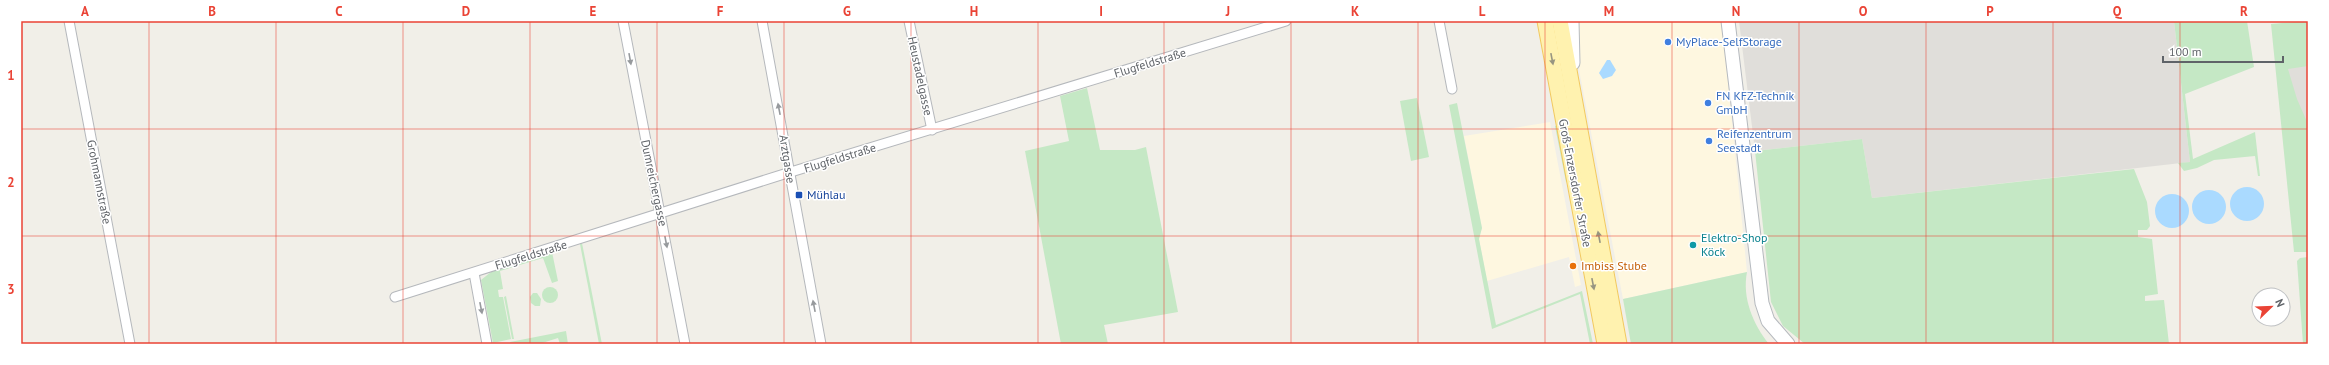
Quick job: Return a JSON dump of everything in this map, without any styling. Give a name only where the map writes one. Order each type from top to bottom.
[{"type":"main road","name":"Groß-Enzersdorfer Straße","points":[[1545,21],[1605,344]]},
{"type":"main road","name":"Groß-Enzersdorfer Straße","points":[[1560,21],[1619,344]]},
{"type":"street","name":"Grohmannstraße","points":[[69,21],[130,344]]},
{"type":"street","name":"Dumreichergasse","points":[[623,21],[655,197],[660,215],[685,344]]},
{"type":"street","name":"Arztgasse","points":[[762,21],[822,344]]},
{"type":"street","name":"Heustadelgasse","points":[[909,21],[932,130]]},
{"type":"street","name":"Flugfeldstraße","points":[[395,297],[1286,21]]},
{"type":"street","points":[[1439,21],[1452,89]]},
{"type":"street","points":[[1572,21],[1574,104]]},
{"type":"street","points":[[1728,21],[1762,303],[1768,321],[1788,344]]},
{"type":"street","points":[[474,273],[487,344]]},
{"type":"shaded area","points":[[1575,21],[1722,21],[1747,272],[1623,299],[1580,75]]},
{"type":"shaded area","points":[[1739,21],[2174,21],[2190,162],[1872,198],[1862,139],[1755,151]]},
{"type":"shaded area","points":[[2308,21],[2308,129],[2303,121],[2281,52]]},
{"type":"shaded area","points":[[1550,122],[1581,285],[1575,287],[1569,257],[1487,281],[1479,239],[1482,228],[1464,136]]},
{"type":"green space","points":[[2174,21],[2247,21],[2254,67],[2185,94],[2193,159],[2255,132],[2260,176],[2258,176],[2255,156],[2214,160],[2197,168],[2184,171],[2178,163],[2190,162]]},
{"type":"green space","points":[[2308,21],[2308,66],[2288,69],[2297,99],[2308,124],[2308,252],[2294,252],[2271,24]]},
{"type":"green space","points":[[1087,88],[1100,150],[1135,150],[1146,147],[1178,312],[1104,325],[1108,344],[1061,344],[1025,151],[1069,141],[1060,96]]},
{"type":"green space","points":[[1417,98],[1429,157],[1411,161],[1400,101]]},
{"type":"green space","points":[[1457,103],[1482,228],[1479,239],[1496,325],[1582,291],[1593,344],[1590,344],[1580,294],[1492,329],[1449,105]]},
{"type":"green space","points":[[1558,125],[1569,183],[1566,182],[1555,126]]},
{"type":"green space","points":[[1862,139],[1872,198],[2134,169],[2147,202],[2150,226],[2147,230],[2138,230],[2138,237],[2152,239],[2158,294],[2145,296],[2145,301],[2164,300],[2169,344],[1805,344],[1783,326],[1771,302],[1755,151]]},
{"type":"green space","points":[[582,243],[602,344],[599,344],[580,244]]},
{"type":"green space","points":[[552,252],[558,281],[552,283],[543,258],[500,271],[503,289],[498,290],[499,297],[503,297],[511,339],[493,343],[481,280],[491,272]]},
{"type":"green space","points":[[2308,257],[2308,344],[2303,344],[2297,261],[2300,258]]},
{"type":"green space","points":[[1747,272],[1746,291],[1750,310],[1758,328],[1769,344],[1631,344],[1623,299]]},
{"type":"green space","points":[[550,287],[556,289],[558,295],[556,301],[550,303],[544,301],[542,295],[544,289]]},
{"type":"green space","points":[[533,293],[537,293],[541,299],[540,306],[535,306],[531,303],[530,297]]},
{"type":"green space","points":[[506,296],[514,339],[512,339],[504,297]]},
{"type":"green space","points":[[566,331],[568,344],[560,344],[558,338],[539,344],[511,344],[510,342]]},
{"type":"water","points":[[1607,60],[1610,60],[1616,70],[1612,76],[1603,79],[1599,73]]},
{"type":"water","points":[[2244,187],[2250,187],[2254,188],[2261,194],[2264,204],[2263,211],[2257,218],[2250,221],[2244,221],[2240,220],[2233,214],[2230,207],[2230,201],[2231,197],[2237,190]]},
{"type":"water","points":[[2206,190],[2212,190],[2216,191],[2223,197],[2226,207],[2225,214],[2219,221],[2212,224],[2206,224],[2202,223],[2195,217],[2192,210],[2192,204],[2193,200],[2199,193]]},
{"type":"water","points":[[2169,194],[2175,194],[2179,195],[2186,201],[2189,211],[2188,218],[2182,225],[2175,228],[2169,228],[2165,227],[2158,221],[2155,214],[2155,208],[2156,204],[2162,197]]},
{"type":"place","name":"MyPlace-SelfStorage","points":[[1668,42]]},
{"type":"place","name":"FN KFZ-Technik GmbH","points":[[1708,103]]},
{"type":"place","name":"Reifenzentrum Seestadt","points":[[1709,141]]},
{"type":"place","name":"Mühlau","points":[[799,195]]},
{"type":"place","name":"Elektro-Shop Köck","points":[[1693,245]]},
{"type":"place","name":"Imbiss Stube","points":[[1573,266]]}]
